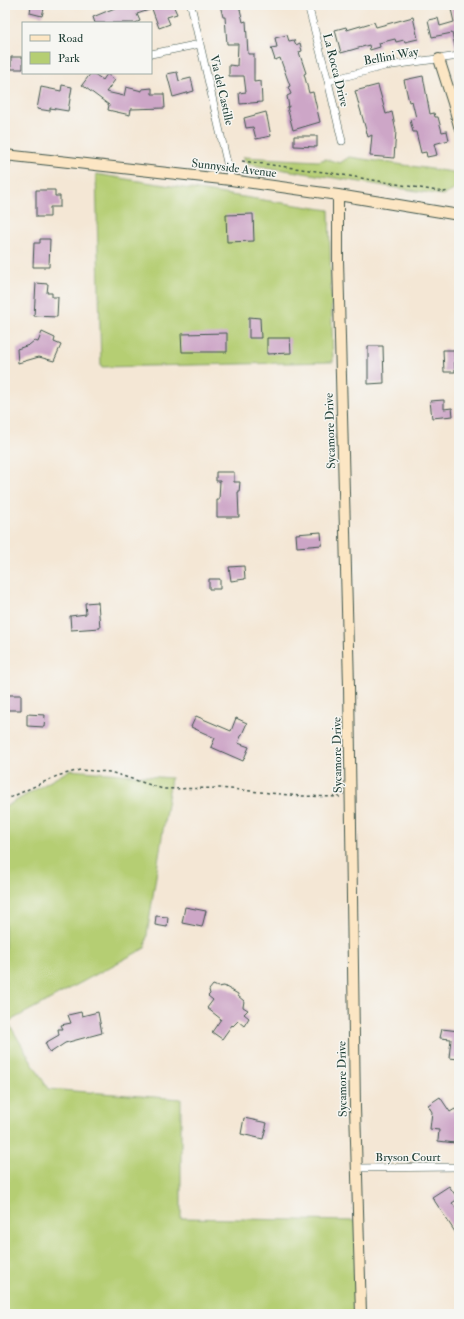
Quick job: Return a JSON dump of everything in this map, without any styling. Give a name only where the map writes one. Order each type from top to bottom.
[{"type":"street","name":"Via del Castille","points":[[192,5],[231,180]]},
{"type":"street","name":"La Rocca Drive","points":[[308,5],[342,141]]},
{"type":"street","points":[[152,54],[200,44]]},
{"type":"street","name":"Bellini Way","points":[[328,81],[385,66],[459,56]]},
{"type":"street","points":[[439,59],[459,126]]},
{"type":"street","points":[[5,171],[6,156]]},
{"type":"street","name":"Sunnyside Avenue","points":[[6,156],[231,180],[338,195],[459,215]]},
{"type":"street","name":"Sycamore Drive","points":[[338,195],[338,260],[344,468],[361,1314]]},
{"type":"street","name":"Bryson Court","points":[[357,1168],[459,1167]]},
{"type":"path","points":[[242,160],[444,192],[448,191]]},
{"type":"path","points":[[5,800],[57,776],[80,770],[110,772],[163,789],[220,788],[300,796],[351,797]]},
{"type":"green space","points":[[243,157],[318,161],[326,159],[340,163],[349,157],[459,173],[459,178],[457,185],[453,190],[442,195],[247,164]]},
{"type":"green space","points":[[96,174],[329,210],[333,362],[101,367]]},
{"type":"green space","points":[[70,770],[171,778],[145,948],[8,1022],[48,1089],[181,1099],[181,1218],[357,1221],[362,1314],[5,1314],[5,807]]},
{"type":"building","points":[[31,5],[45,5],[42,16],[30,13]]},
{"type":"building","points":[[122,5],[173,5],[177,14],[167,17],[170,24],[159,28],[152,9],[137,14],[140,21],[138,22],[95,22],[93,17]]},
{"type":"building","points":[[220,5],[239,5],[243,22],[246,21],[248,54],[254,54],[254,82],[261,81],[262,102],[240,104],[239,93],[246,92],[244,76],[229,76],[229,65],[237,66],[238,44],[227,44],[225,17],[223,17]]},
{"type":"building","points":[[459,7],[459,50],[456,51],[452,33],[432,37],[428,20],[438,18],[440,26],[454,22],[451,9]]},
{"type":"building","points":[[413,17],[418,39],[405,42],[404,40],[396,42],[395,39],[379,43],[380,47],[370,50],[369,45],[341,53],[335,30],[346,27],[347,30],[374,22],[376,27]]},
{"type":"building","points":[[287,35],[289,41],[294,40],[296,45],[300,43],[302,51],[299,52],[306,73],[304,74],[309,93],[313,92],[320,122],[293,130],[287,107],[289,107],[287,96],[291,94],[288,87],[290,86],[280,58],[275,60],[271,48],[277,47],[275,38]]},
{"type":"building","points":[[11,57],[22,57],[22,69],[11,69]]},
{"type":"building","points":[[177,72],[179,81],[191,78],[194,91],[173,97],[167,74]]},
{"type":"building","points":[[90,74],[94,74],[103,80],[107,74],[115,80],[106,92],[124,96],[126,87],[142,91],[142,89],[152,88],[152,94],[164,94],[165,108],[131,109],[130,115],[108,110],[109,105],[82,85]]},
{"type":"building","points":[[423,76],[430,114],[434,113],[435,117],[438,117],[442,132],[447,131],[449,140],[434,144],[437,155],[427,157],[426,152],[421,153],[416,132],[413,132],[410,120],[416,118],[412,101],[409,102],[404,80]]},
{"type":"building","points":[[62,85],[72,87],[68,111],[50,108],[50,111],[37,109],[41,87],[61,91]]},
{"type":"building","points":[[378,85],[386,114],[392,112],[396,131],[394,158],[370,156],[372,135],[368,137],[355,91]]},
{"type":"building","points":[[266,112],[271,136],[256,139],[253,127],[246,128],[244,118]]},
{"type":"building","points":[[294,136],[317,136],[317,147],[294,146]]},
{"type":"building","points":[[36,190],[55,190],[55,196],[60,196],[60,207],[50,207],[50,217],[36,217]]},
{"type":"building","points":[[253,214],[254,241],[227,242],[226,215]]},
{"type":"building","points":[[40,239],[50,239],[49,267],[33,267],[34,243],[40,243]]},
{"type":"building","points":[[36,283],[48,284],[47,293],[52,293],[52,297],[58,297],[57,317],[34,316]]},
{"type":"building","points":[[249,317],[260,318],[261,338],[249,338]]},
{"type":"building","points":[[42,332],[55,338],[54,342],[61,345],[54,361],[39,357],[18,363],[17,349],[29,345],[34,341],[38,342]]},
{"type":"building","points":[[227,333],[227,352],[182,352],[181,334]]},
{"type":"building","points":[[267,338],[290,338],[291,353],[267,354]]},
{"type":"building","points":[[368,346],[383,346],[384,383],[368,384]]},
{"type":"building","points":[[443,350],[454,350],[455,372],[444,372]]},
{"type":"building","points":[[444,400],[444,409],[452,408],[453,416],[432,418],[430,401]]},
{"type":"building","points":[[216,472],[234,472],[234,482],[240,482],[238,492],[239,517],[217,517],[217,500],[219,500],[220,481],[216,481]]},
{"type":"building","points":[[321,532],[322,545],[297,547],[296,534]]},
{"type":"building","points":[[244,566],[245,579],[231,581],[229,567]]},
{"type":"building","points":[[209,579],[220,579],[220,589],[209,589]]},
{"type":"building","points":[[98,602],[100,628],[71,630],[70,616],[86,614],[85,603]]},
{"type":"building","points":[[5,695],[21,695],[21,710],[5,710]]},
{"type":"building","points":[[27,714],[45,715],[44,727],[27,726]]},
{"type":"building","points":[[196,716],[231,731],[236,718],[247,723],[238,743],[249,747],[243,761],[211,747],[215,738],[191,727]]},
{"type":"building","points":[[185,907],[206,911],[202,927],[182,923]]},
{"type":"building","points":[[156,916],[168,917],[167,927],[155,925]]},
{"type":"building","points":[[213,985],[218,987],[224,986],[238,994],[238,996],[244,1001],[243,1007],[248,1010],[244,1014],[249,1018],[244,1026],[238,1021],[233,1026],[232,1025],[222,1039],[212,1032],[221,1019],[207,1008],[213,1000],[208,996],[210,994],[209,990]]},
{"type":"building","points":[[81,1012],[82,1016],[98,1012],[102,1033],[65,1043],[50,1053],[45,1043],[59,1035],[58,1029],[63,1029],[61,1025],[71,1023],[68,1015]]},
{"type":"building","points":[[442,1029],[459,1031],[459,1059],[449,1058],[451,1039],[440,1038]]},
{"type":"building","points":[[440,1097],[450,1112],[455,1109],[459,1115],[459,1140],[455,1143],[438,1141],[439,1130],[430,1129],[432,1112],[428,1105]]},
{"type":"building","points":[[244,1118],[267,1123],[263,1139],[241,1134]]},
{"type":"building","points":[[449,1186],[458,1199],[452,1203],[459,1213],[459,1238],[432,1197]]}]
